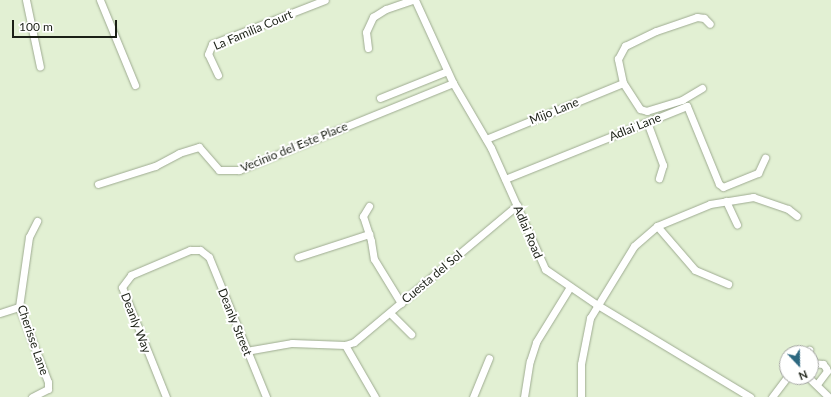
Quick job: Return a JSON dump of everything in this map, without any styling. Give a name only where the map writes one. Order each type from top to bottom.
[{"type":"street","points":[[26,0],[40,67]]},
{"type":"street","points":[[100,0],[135,85]]},
{"type":"street","name":"La Familia Court","points":[[218,75],[208,54],[212,44],[325,0]]},
{"type":"street","points":[[368,48],[366,32],[373,17],[414,0]]},
{"type":"street","name":"Adlai Road","points":[[414,0],[453,83],[486,138],[517,205],[544,269],[570,288],[750,397]]},
{"type":"street","points":[[702,88],[682,100],[647,111],[640,109],[623,83],[618,59],[625,46],[693,18],[704,18],[710,24]]},
{"type":"street","points":[[380,98],[447,71]]},
{"type":"street","name":"Vecinio del Este Place","points":[[98,184],[155,166],[179,153],[199,147],[206,151],[212,164],[219,170],[239,170],[453,83]]},
{"type":"street","name":"Mijo Lane","points":[[486,138],[623,83]]},
{"type":"street","name":"Adlai Lane","points":[[505,179],[687,106],[719,184],[723,187],[758,173],[765,158]]},
{"type":"street","points":[[647,122],[663,165],[659,178]]},
{"type":"street","points":[[581,397],[581,364],[590,318],[596,304],[634,246],[657,226],[710,204],[753,197],[788,209],[797,216]]},
{"type":"street","points":[[726,201],[737,225]]},
{"type":"street","name":"Cuesta del Sol","points":[[246,351],[292,344],[344,345],[354,342],[517,205]]},
{"type":"street","points":[[369,206],[363,216],[369,234],[374,259],[401,303]]},
{"type":"street","name":"Cherisse Lane","points":[[32,397],[48,389],[48,382],[19,307],[29,237],[37,221]]},
{"type":"street","points":[[657,226],[695,270],[728,284]]},
{"type":"street","points":[[298,257],[369,234]]},
{"type":"street","name":"Deanly Way","points":[[166,397],[122,287],[131,275],[190,250],[200,250]]},
{"type":"street","name":"Deanly Street","points":[[200,250],[209,257],[266,397]]},
{"type":"street","points":[[524,397],[530,361],[536,342],[570,288]]},
{"type":"street","points":[[0,313],[19,307]]},
{"type":"street","points":[[390,313],[411,334]]},
{"type":"street","points":[[344,345],[375,397]]},
{"type":"street","points":[[473,397],[489,358]]},
{"type":"street","points":[[819,364],[823,364],[827,372],[819,382]]},
{"type":"street","points":[[819,384],[829,397]]},
{"type":"street","points":[[772,397],[781,385]]}]
